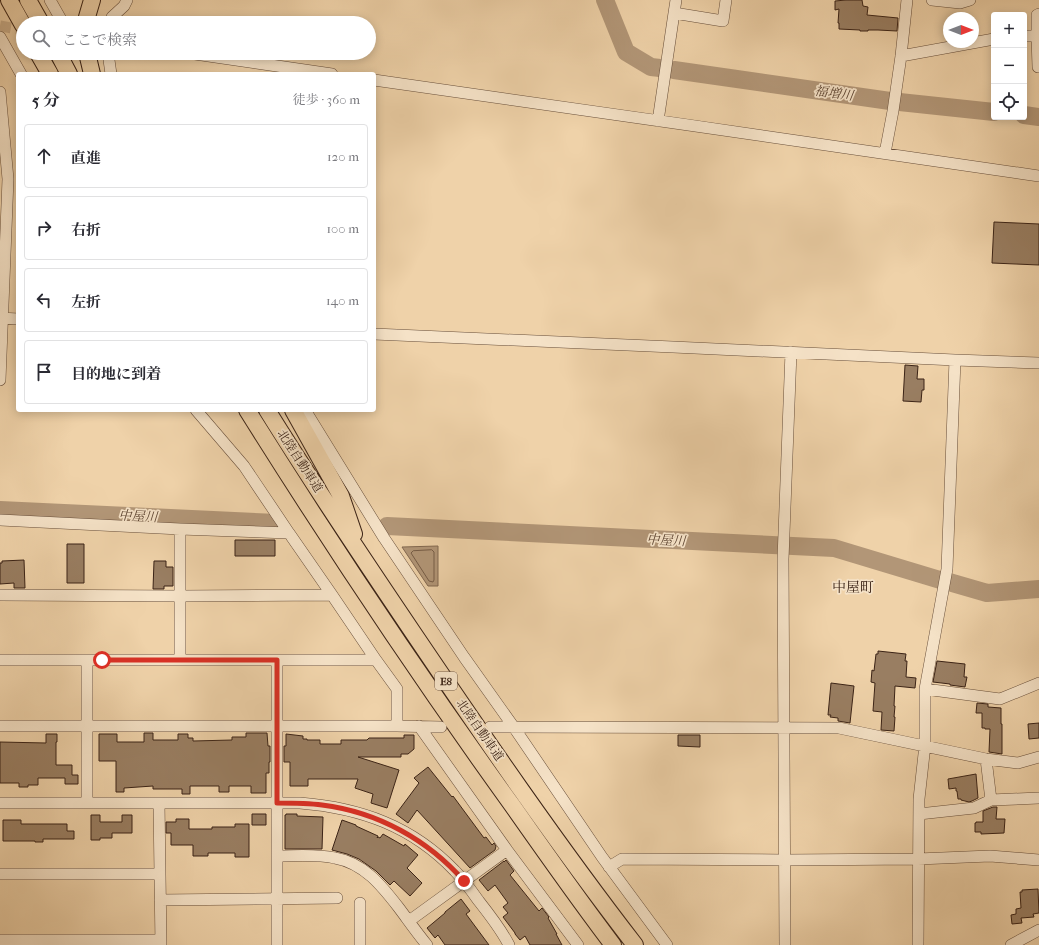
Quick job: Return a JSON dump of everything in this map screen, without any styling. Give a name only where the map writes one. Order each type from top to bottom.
[{"type":"highway","points":[[9,0],[18,16]]},
{"type":"highway","points":[[28,0],[37,16]]},
{"type":"highway","points":[[87,16],[92,0]]},
{"type":"highway","points":[[42,60],[49,72]]},
{"type":"highway","points":[[62,60],[69,72]]},
{"type":"highway","points":[[88,60],[91,72]]},
{"type":"highway","name":"北陸自動車道","points":[[248,412],[299,493],[384,622],[529,830],[613,945]]},
{"type":"highway","name":"北陸自動車道","points":[[268,412],[365,562],[474,723],[551,832],[634,945]]},
{"type":"highway","points":[[294,412],[341,496],[365,562]]},
{"type":"street","points":[[50,0],[59,16]]},
{"type":"street","points":[[113,16],[124,6],[127,0]]},
{"type":"street","points":[[658,121],[676,0]]},
{"type":"street","points":[[674,13],[722,21],[726,0]]},
{"type":"street","points":[[884,153],[893,110],[907,0]]},
{"type":"street","points":[[932,0],[960,3],[970,0]]},
{"type":"street","points":[[1038,67],[1036,36],[1037,15],[1039,14]]},
{"type":"street","points":[[1027,36],[1036,36]]},
{"type":"street","points":[[0,37],[20,72]]},
{"type":"street","points":[[901,56],[991,40]]},
{"type":"street","points":[[81,60],[87,72]]},
{"type":"street","points":[[109,60],[111,72]]},
{"type":"street","points":[[236,60],[318,72]]},
{"type":"street","points":[[376,80],[750,133],[1039,176]]},
{"type":"street","points":[[0,92],[8,179],[1,318],[0,380]]},
{"type":"street","points":[[1,318],[16,319]]},
{"type":"street","points":[[376,334],[1039,363]]},
{"type":"street","points":[[785,945],[783,559],[792,352]]},
{"type":"street","points":[[918,945],[919,799],[925,745],[925,689],[948,569],[955,360]]},
{"type":"street","points":[[198,412],[244,466],[397,689],[396,726]]},
{"type":"street","points":[[306,412],[384,538],[464,658],[513,726],[609,867],[667,945]]},
{"type":"street","points":[[0,520],[290,533]]},
{"type":"street","points":[[180,529],[180,660]]},
{"type":"street","points":[[0,596],[332,595]]},
{"type":"street","points":[[0,660],[376,660]]},
{"type":"street","points":[[87,660],[87,803]]},
{"type":"street","points":[[277,660],[277,945]]},
{"type":"street","points":[[925,689],[1000,699],[1039,683]]},
{"type":"street","points":[[0,726],[419,726],[441,728]]},
{"type":"street","points":[[419,726],[507,850],[578,945]]},
{"type":"street","points":[[490,727],[839,728],[986,759],[1018,763],[1039,757]]},
{"type":"street","points":[[986,759],[991,800]]},
{"type":"street","points":[[919,814],[974,808],[991,800],[1039,798]]},
{"type":"street","points":[[0,803],[300,803],[323,805],[354,811],[383,821],[416,839],[445,861],[464,881],[496,923],[509,945]]},
{"type":"street","points":[[0,940],[161,942],[159,803]]},
{"type":"street","points":[[409,921],[507,850]]},
{"type":"street","points":[[277,856],[326,856],[354,864],[371,875],[379,883],[427,945]]},
{"type":"street","points":[[609,867],[622,859],[918,859],[990,856],[1039,860]]},
{"type":"street","points":[[0,874],[160,874]]},
{"type":"street","points":[[160,900],[337,898]]},
{"type":"street","points":[[360,903],[360,945]]},
{"type":"street","points":[[1011,945],[1039,930]]},
{"type":"water","points":[[438,546],[438,586],[428,586],[402,547]]},
{"type":"building","points":[[862,0],[863,6],[868,7],[867,15],[898,18],[897,31],[860,31],[839,29],[839,9],[835,10],[835,1]]},
{"type":"building","points":[[994,222],[1039,224],[1039,265],[992,263]]},
{"type":"building","points":[[905,365],[918,366],[917,379],[924,379],[924,390],[922,390],[921,402],[903,401]]},
{"type":"building","points":[[235,540],[275,540],[275,556],[235,556]]},
{"type":"building","points":[[67,544],[84,544],[84,583],[67,583]]},
{"type":"building","points":[[24,560],[25,588],[14,588],[14,583],[0,584],[0,563],[2,563],[2,561]]},
{"type":"building","points":[[154,561],[166,561],[166,567],[173,567],[173,586],[164,586],[164,589],[153,589]]},
{"type":"building","points":[[878,651],[906,654],[906,677],[916,678],[915,688],[895,686],[894,731],[881,730],[882,712],[873,711],[875,683],[871,682],[872,670],[874,671],[876,654],[878,654]]},
{"type":"building","points":[[937,661],[965,664],[964,677],[967,677],[965,687],[933,682]]},
{"type":"building","points":[[831,683],[854,686],[850,723],[838,721],[838,718],[830,717],[831,715],[828,715]]},
{"type":"building","points":[[977,703],[988,704],[988,707],[1001,708],[1002,754],[989,752],[990,729],[982,728],[982,713],[976,713]]},
{"type":"building","points":[[1039,723],[1039,738],[1029,739],[1028,724]]},
{"type":"building","points":[[144,733],[153,733],[153,740],[178,740],[178,734],[188,734],[188,738],[193,738],[193,741],[232,740],[232,737],[246,737],[246,733],[267,733],[268,746],[270,746],[270,762],[269,773],[266,773],[266,793],[251,793],[251,786],[229,786],[229,792],[219,792],[219,786],[190,786],[190,794],[182,794],[182,789],[153,789],[153,786],[124,788],[124,792],[116,792],[116,761],[99,761],[99,734],[117,734],[117,742],[144,742]]},
{"type":"building","points":[[46,734],[57,734],[56,765],[72,765],[72,775],[78,775],[78,784],[65,784],[65,778],[38,778],[38,785],[28,785],[28,787],[19,787],[19,783],[0,783],[0,742],[46,743]]},
{"type":"building","points":[[286,734],[303,736],[303,739],[307,740],[320,740],[320,744],[341,744],[341,740],[367,740],[369,738],[404,738],[404,735],[414,735],[414,749],[408,754],[401,754],[401,757],[358,757],[399,770],[387,808],[371,803],[373,794],[355,788],[358,779],[308,779],[308,786],[290,786],[290,762],[284,762]]},
{"type":"building","points":[[678,735],[700,735],[700,747],[678,746]]},
{"type":"building","points":[[428,767],[452,797],[453,796],[484,838],[486,837],[492,845],[494,843],[496,846],[495,850],[470,868],[417,810],[408,823],[396,814],[419,783],[414,778]]},
{"type":"building","points":[[976,774],[978,798],[969,802],[961,800],[958,799],[956,788],[949,789],[948,779]]},
{"type":"building","points":[[997,807],[996,819],[1005,819],[1004,833],[981,834],[981,832],[975,832],[975,823],[983,822],[983,811]]},
{"type":"building","points":[[252,814],[266,814],[266,825],[252,825]]},
{"type":"building","points":[[286,814],[323,817],[322,849],[285,849]]},
{"type":"building","points":[[91,815],[100,815],[100,822],[122,822],[122,815],[132,815],[132,833],[112,833],[112,838],[91,840]]},
{"type":"building","points":[[176,819],[189,819],[189,829],[212,829],[212,827],[235,827],[235,824],[249,824],[249,857],[235,857],[235,853],[208,853],[208,856],[193,856],[193,845],[171,845],[171,833],[166,833],[166,822],[176,822]]},
{"type":"building","points":[[3,820],[21,820],[21,824],[67,824],[67,831],[74,831],[74,839],[43,839],[43,842],[3,841]]},
{"type":"building","points":[[342,820],[378,836],[377,838],[380,838],[383,834],[404,846],[405,844],[418,855],[407,868],[422,883],[410,896],[394,881],[390,885],[376,871],[359,859],[332,850]]},
{"type":"building","points":[[506,860],[514,871],[510,875],[539,911],[542,908],[549,917],[548,918],[562,945],[530,945],[525,936],[520,940],[503,917],[508,913],[503,907],[508,903],[495,885],[488,891],[479,880]]},
{"type":"building","points":[[1038,889],[1039,913],[1033,914],[1034,917],[1021,918],[1022,923],[1012,924],[1011,915],[1016,914],[1016,909],[1021,908],[1020,892],[1022,892],[1022,890]]},
{"type":"building","points":[[461,899],[470,911],[466,914],[489,945],[445,945],[438,935],[435,938],[427,928]]},
{"type":"waterway","name":"福増川","points":[[605,0],[626,52],[651,67],[660,68]]},
{"type":"waterway","name":"福増川","points":[[674,70],[890,101],[991,112]]},
{"type":"waterway","name":"福増川","points":[[1027,115],[1039,117]]},
{"type":"waterway","name":"中屋川","points":[[0,510],[277,523]]},
{"type":"waterway","name":"中屋川","points":[[387,526],[834,548],[940,580]]},
{"type":"waterway","name":"中屋川","points":[[949,582],[987,593],[1039,589]]},
{"type":"tunnel","points":[[0,26],[16,29]]},
{"type":"district","name":"中屋町","points":[[853,587]]},
{"type":"route","points":[[102,660],[277,660],[277,803],[323,805],[354,811],[383,821],[431,849],[464,881]]}]
